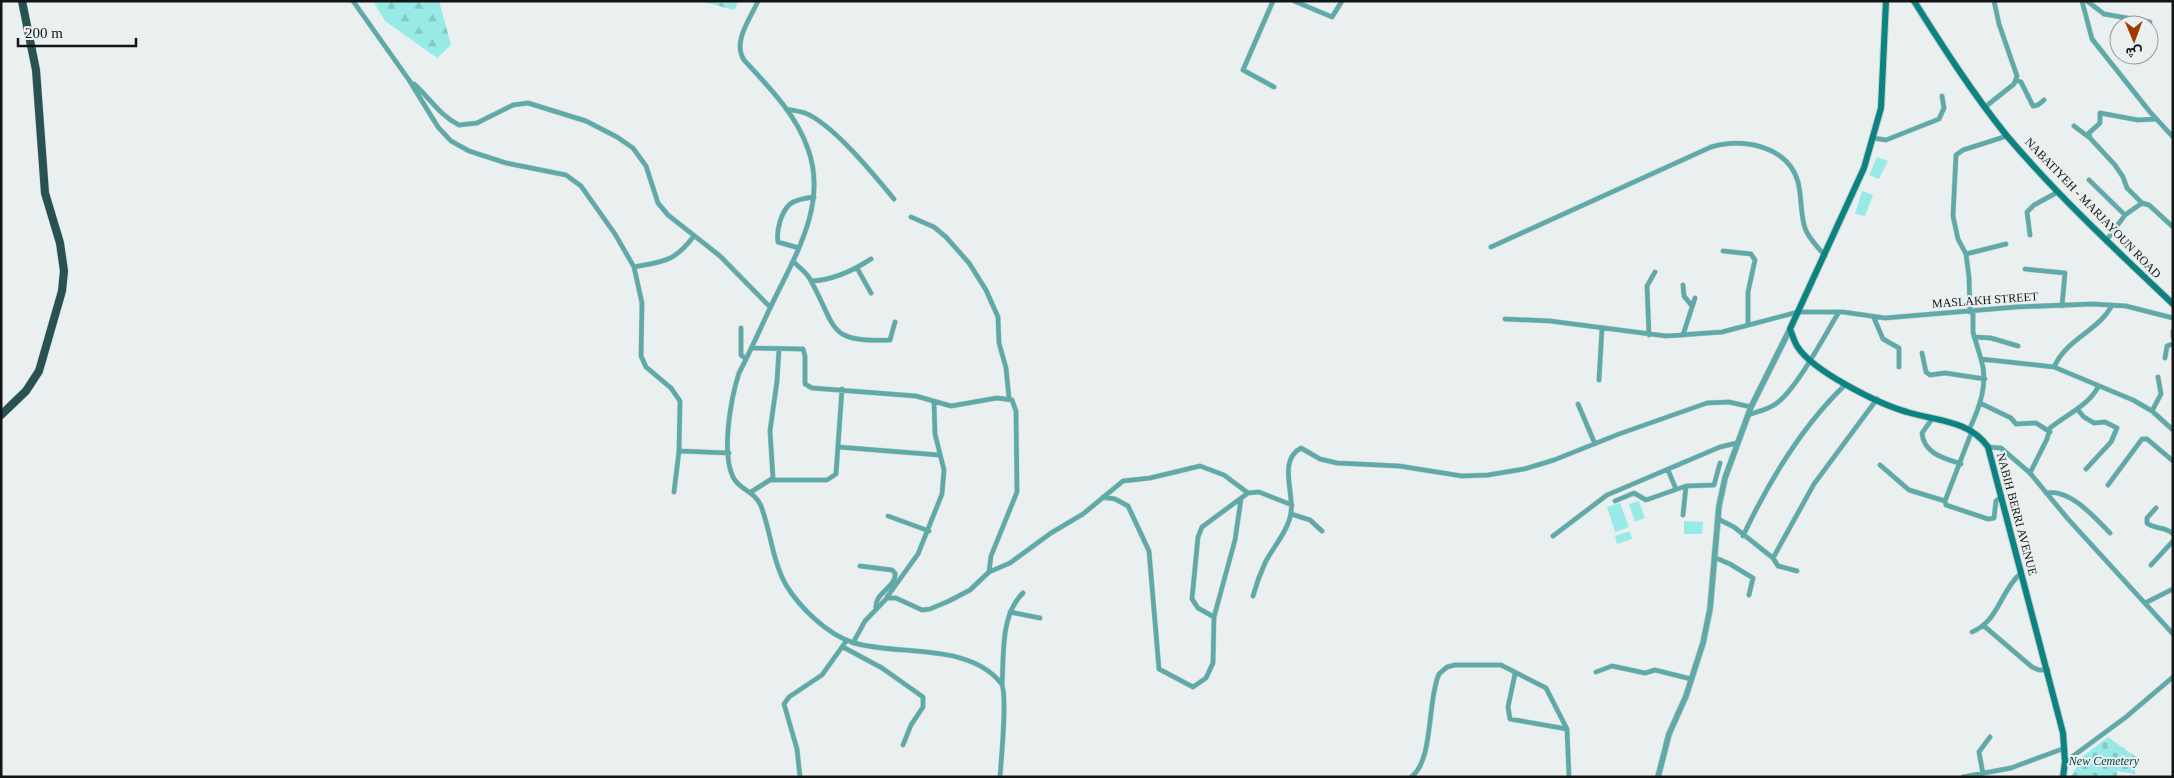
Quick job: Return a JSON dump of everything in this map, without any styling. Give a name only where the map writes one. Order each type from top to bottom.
[{"type":"highway","points":[[1,415],[26,391],[39,371],[62,291],[64,271],[60,243],[45,193],[36,70],[22,1]]},
{"type":"main road","points":[[1790,329],[1855,192],[1879,118],[1882,95],[1886,1]]},
{"type":"main road","name":"NABATIYEH - MARJAYOUN ROAD","points":[[1914,1],[1985,107],[2007,136],[2106,241],[2173,304]]},
{"type":"main road","name":"NABIH BERRI AVENUE","points":[[1790,329],[1797,347],[1809,360],[1845,385],[1907,412],[1952,422],[1970,430],[1988,447],[2048,670],[2065,748],[2063,774]]},
{"type":"street","points":[[352,1],[409,80],[438,127],[451,141],[469,151],[566,176],[582,186],[634,267],[642,303],[641,356],[646,367],[672,388],[680,401],[679,451],[674,492]]},
{"type":"street","points":[[758,1],[742,34],[740,53],[786,109],[799,129],[811,158],[814,196],[806,232],[770,307],[753,348],[739,373],[730,405],[729,453],[732,476],[740,486],[756,496],[766,519],[774,556],[786,584],[816,619],[853,643],[942,654],[972,664],[1002,685]]},
{"type":"street","points":[[1273,1],[1243,70],[1274,87]]},
{"type":"street","points":[[1294,1],[1332,17],[1337,13],[1342,1]]},
{"type":"street","points":[[1985,107],[2016,80],[2016,70],[1999,24],[1994,1]]},
{"type":"street","points":[[2082,1],[2092,39],[2156,119],[2173,137]]},
{"type":"street","points":[[2087,1],[2100,12],[2109,16]]},
{"type":"street","points":[[409,80],[426,95],[437,110],[459,125],[477,123],[513,106],[528,103],[586,121],[617,138],[632,148],[646,166],[658,204],[668,215],[720,256],[770,307]]},
{"type":"street","points":[[2016,80],[2021,82],[2033,106],[2038,105],[2044,100]]},
{"type":"street","points":[[1873,138],[1886,140],[1939,119],[1944,108],[1942,96]]},
{"type":"street","points":[[786,109],[806,114],[827,129],[874,174],[894,199]]},
{"type":"street","points":[[2090,138],[2089,132],[2100,123],[2100,113],[2138,120],[2156,119]]},
{"type":"street","points":[[2074,126],[2090,138],[2115,165],[2123,177],[2127,188],[2142,203],[2149,205],[2173,227]]},
{"type":"street","points":[[1945,501],[1961,464],[1970,430],[1980,403],[1985,379],[1974,337],[1966,254],[1958,239],[1953,216],[1956,155],[1963,150],[2007,136]]},
{"type":"street","points":[[1491,247],[1711,147],[1740,142],[1772,152],[1790,166],[1798,182],[1805,228],[1824,256]]},
{"type":"street","points":[[2089,180],[2125,215]]},
{"type":"street","points":[[2030,235],[2027,212],[2034,205],[2058,192]]},
{"type":"street","points":[[799,248],[778,242],[777,235],[782,216],[790,204],[799,199],[814,196]]},
{"type":"street","points":[[2106,241],[2125,215],[2142,203]]},
{"type":"street","points":[[911,217],[934,227],[946,237],[969,263],[986,290],[998,317],[999,343],[1006,368],[1009,398],[1016,406],[1015,450],[1018,483],[1015,498],[991,556],[988,572]]},
{"type":"street","points":[[634,267],[670,260],[685,248],[694,236]]},
{"type":"street","points":[[1966,254],[2006,244]]},
{"type":"street","points":[[1723,251],[1752,254],[1755,260],[1748,292],[1748,325]]},
{"type":"street","points":[[812,281],[822,281],[857,268],[871,258]]},
{"type":"street","points":[[793,261],[812,281],[835,329],[846,338],[890,340],[896,322]]},
{"type":"street","points":[[857,268],[871,293]]},
{"type":"street","points":[[2025,269],[2065,273],[2062,306]]},
{"type":"street","points":[[1649,335],[1647,286],[1655,272]]},
{"type":"street","points":[[1683,285],[1684,296],[1692,306]]},
{"type":"street","points":[[1683,335],[1695,298]]},
{"type":"street","name":"MASLAKH STREET","points":[[1504,320],[1550,321],[1649,335],[1683,335],[1722,332],[1798,312],[1839,312],[1874,318],[2062,306],[2126,306],[2173,318]]},
{"type":"street","points":[[2054,368],[2069,344],[2105,316],[2112,306]]},
{"type":"street","points":[[1748,415],[1774,405],[1782,399],[1839,312]]},
{"type":"street","points":[[1874,318],[1883,339],[1899,348],[1899,367]]},
{"type":"street","points":[[741,328],[741,355],[746,359]]},
{"type":"street","points":[[1599,380],[1602,328]]},
{"type":"street","points":[[1658,777],[1669,734],[1683,704],[1704,635],[1716,558],[1722,490],[1751,407],[1790,329]]},
{"type":"street","points":[[2173,331],[2173,337]]},
{"type":"street","points":[[1974,337],[1991,338],[2018,346]]},
{"type":"street","points":[[2165,358],[2167,346],[2173,344]]},
{"type":"street","points":[[753,348],[803,349],[805,356],[804,378],[805,384],[809,387],[916,396],[951,406],[990,398],[1009,398]]},
{"type":"street","points":[[771,480],[773,474],[770,431],[777,381],[779,349]]},
{"type":"street","points":[[1922,353],[1928,374],[1945,372],[1985,379]]},
{"type":"street","points":[[1981,360],[2054,368],[2079,377],[2098,387],[2133,400],[2152,411],[2173,430]]},
{"type":"street","points":[[2152,411],[2161,394],[2158,377]]},
{"type":"street","points":[[1743,536],[1782,462],[1825,406],[1845,385]]},
{"type":"street","points":[[2030,474],[2050,432],[2050,428],[2094,395],[2098,387]]},
{"type":"street","points":[[751,492],[771,480],[830,479],[837,472],[842,390]]},
{"type":"street","points":[[1773,558],[1814,484],[1877,399]]},
{"type":"street","points":[[853,643],[865,621],[887,598],[911,566],[929,530],[944,480],[935,434],[934,402]]},
{"type":"street","points":[[1253,596],[1265,563],[1286,528],[1291,514],[1292,505],[1288,465],[1296,452],[1301,448],[1320,459],[1337,462],[1399,466],[1478,476],[1533,466],[1708,403],[1729,402],[1751,407]]},
{"type":"street","points":[[1980,403],[2011,418],[2016,424],[2036,423],[2050,432]]},
{"type":"street","points":[[1578,404],[1595,444]]},
{"type":"street","points":[[2077,409],[2084,417],[2094,423],[2105,422],[2117,428],[2111,442],[2086,469]]},
{"type":"street","points":[[1932,418],[1922,433],[1926,446],[1934,454],[1961,464]]},
{"type":"street","points":[[2108,486],[2137,442],[2143,439],[2147,439],[2173,461]]},
{"type":"street","points":[[1553,536],[1607,495],[1720,446],[1737,443]]},
{"type":"street","points":[[838,447],[939,454]]},
{"type":"street","points":[[1988,447],[2000,448],[2030,474],[2173,634]]},
{"type":"street","points":[[679,451],[729,453]]},
{"type":"street","points":[[1616,501],[1634,493],[1646,500],[1686,486],[1714,485],[1720,463]]},
{"type":"street","points":[[1880,465],[1909,490],[1945,501],[1946,505],[1952,508],[1992,519],[1996,502],[2002,496]]},
{"type":"street","points":[[887,598],[896,598],[922,610],[930,609],[970,590],[988,572],[1015,560],[1051,533],[1090,510],[1102,497],[1123,480],[1150,478],[1195,466],[1224,475],[1248,493]]},
{"type":"street","points":[[1668,470],[1676,489]]},
{"type":"street","points":[[1683,516],[1686,486]]},
{"type":"street","points":[[1214,617],[1198,608],[1192,599],[1198,538],[1206,524],[1248,493],[1259,492],[1292,505]]},
{"type":"street","points":[[2046,493],[2054,492],[2072,500],[2110,533]]},
{"type":"street","points":[[1102,497],[1115,499],[1128,506],[1149,551],[1151,590],[1160,671],[1190,686],[1206,678],[1214,658],[1214,617],[1235,540],[1241,499]]},
{"type":"street","points":[[2156,508],[2147,518],[2147,523],[2153,527],[2169,530],[2173,534]]},
{"type":"street","points":[[1291,514],[1310,520],[1322,531]]},
{"type":"street","points":[[888,516],[929,530]]},
{"type":"street","points":[[1718,519],[1729,524],[1773,558],[1778,566],[1797,571]]},
{"type":"street","points":[[2151,565],[2173,541]]},
{"type":"street","points":[[1716,558],[1753,578],[1749,594]]},
{"type":"street","points":[[860,566],[896,572],[895,579],[879,597],[876,608]]},
{"type":"street","points":[[1972,632],[1984,626],[1993,615],[2009,585],[2021,573]]},
{"type":"street","points":[[2145,602],[2173,589]]},
{"type":"street","points":[[1000,777],[1004,704],[1002,685],[1006,631],[1010,612],[1023,593]]},
{"type":"street","points":[[1010,612],[1040,618]]},
{"type":"street","points":[[1984,626],[2032,667],[2039,670],[2048,670]]},
{"type":"street","points":[[800,777],[797,749],[785,715],[784,704],[789,697],[822,675],[847,640]]},
{"type":"street","points":[[843,647],[882,668],[922,698],[923,707],[911,725],[903,745]]},
{"type":"street","points":[[1411,777],[1418,772],[1423,759],[1438,674],[1447,667],[1489,664],[1501,665],[1548,690],[1567,729],[1569,777]]},
{"type":"street","points":[[1596,672],[1612,666],[1645,673],[1655,670],[1691,679]]},
{"type":"street","points":[[1516,674],[1508,707],[1510,719],[1567,729]]},
{"type":"street","points":[[2065,762],[2126,717],[2173,677]]},
{"type":"street","points":[[1983,774],[1979,752],[1982,745],[1990,737]]},
{"type":"street","points":[[1963,777],[1998,772],[2065,748]]},
{"type":"street","points":[[1995,777],[1998,772]]},
{"type":"street","points":[[2059,777],[2063,774]]},
{"type":"green space","points":[[373,1],[439,1],[451,45],[437,58],[385,21]]},
{"type":"green space","points":[[700,1],[739,1],[734,10]]},
{"type":"green space","points":[[1877,157],[1888,161],[1879,179],[1869,175]]},
{"type":"green space","points":[[1862,191],[1873,195],[1865,216],[1855,214]]},
{"type":"green space","points":[[1639,501],[1645,518],[1635,522],[1629,504]]},
{"type":"green space","points":[[1620,503],[1629,527],[1615,532],[1607,507]]},
{"type":"green space","points":[[1684,521],[1703,522],[1702,534],[1684,534]]},
{"type":"green space","points":[[1630,531],[1632,539],[1617,544],[1615,536]]},
{"type":"green space","name":"New Cemetery","points":[[2108,737],[2136,757],[2135,774],[2117,771],[2117,777],[2071,777],[2082,757]]}]
